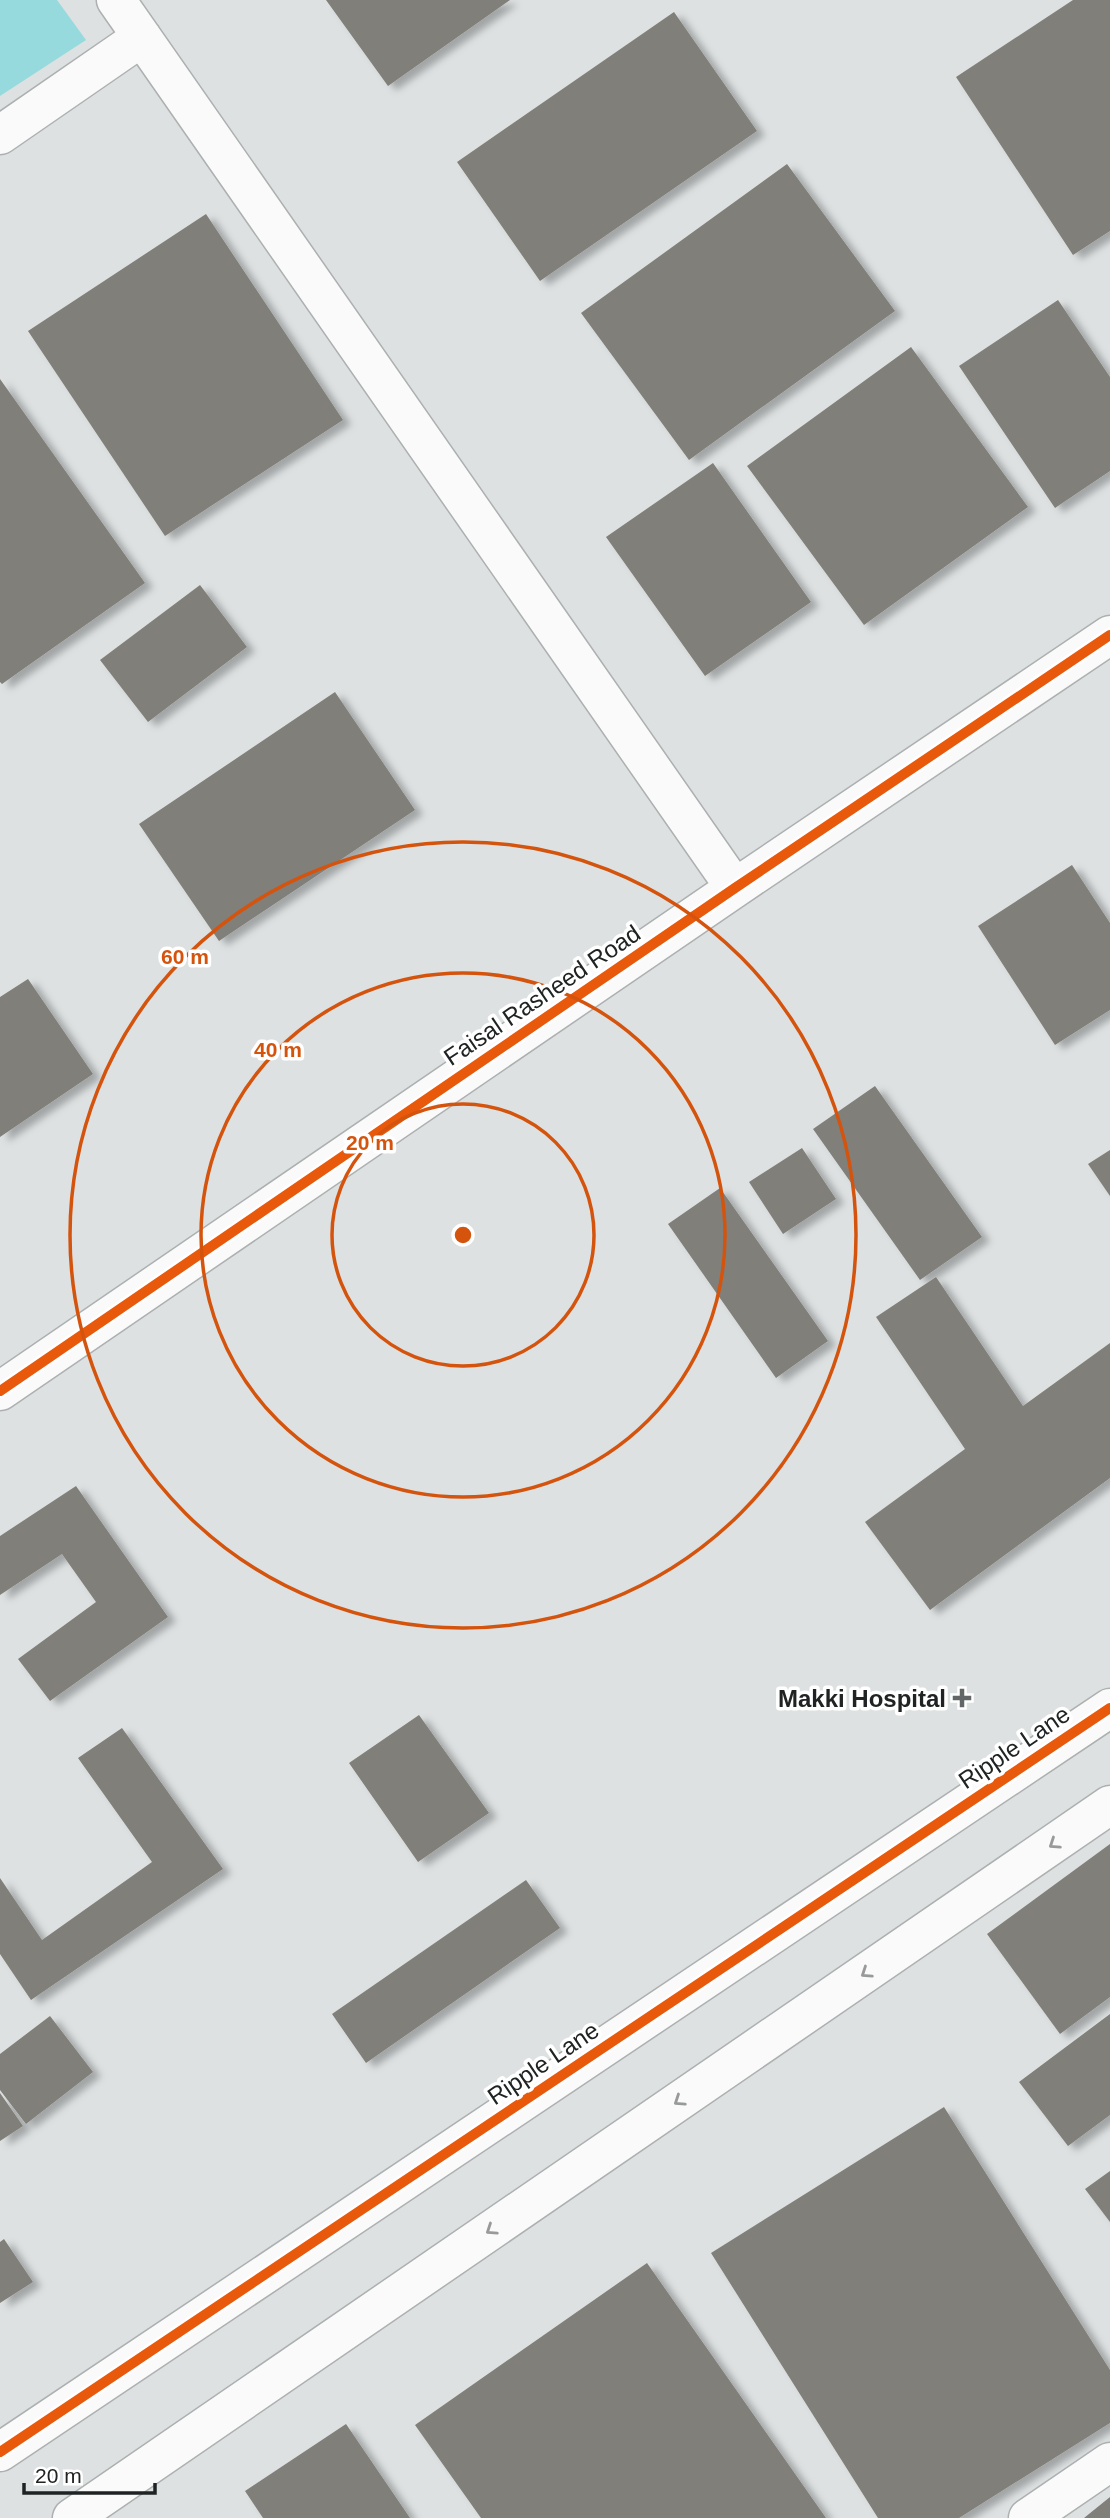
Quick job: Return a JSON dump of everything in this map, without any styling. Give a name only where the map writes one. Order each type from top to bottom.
[{"type":"street","points":[[116,0],[735,888]]},
{"type":"street","points":[[0,135],[142,37]]},
{"type":"street","name":"Faisal Rasheed Road","points":[[0,1391],[1110,635]]},
{"type":"street","name":"Ripple Lane","points":[[0,2452],[1110,1708]]},
{"type":"street","points":[[72,2518],[1110,1805]]},
{"type":"street","points":[[1028,2518],[1110,2462]]},
{"type":"shaded area","points":[[0,0],[57,0],[86,40],[0,96]]},
{"type":"building","points":[[326,0],[510,0],[388,86]]},
{"type":"building","points":[[1073,0],[1110,0],[1110,231],[1073,255],[956,77]]},
{"type":"building","points":[[674,12],[757,131],[540,281],[457,162]]},
{"type":"building","points":[[787,164],[895,311],[689,460],[581,313]]},
{"type":"building","points":[[206,214],[343,420],[165,536],[28,331]]},
{"type":"building","points":[[1058,300],[1110,377],[1110,471],[1055,508],[959,366]]},
{"type":"building","points":[[911,347],[1028,507],[864,625],[747,466]]},
{"type":"building","points":[[0,379],[145,583],[2,684],[0,682]]},
{"type":"building","points":[[713,463],[811,602],[705,676],[606,537]]},
{"type":"building","points":[[200,585],[247,647],[148,722],[100,660]]},
{"type":"building","points":[[335,692],[415,810],[219,941],[139,824]]},
{"type":"building","points":[[1072,865],[1110,923],[1110,1010],[1055,1045],[978,926]]},
{"type":"building","points":[[28,979],[93,1074],[0,1137],[0,997]]},
{"type":"building","points":[[875,1086],[982,1237],[920,1280],[813,1129]]},
{"type":"building","points":[[802,1148],[836,1199],[783,1234],[749,1182]]},
{"type":"building","points":[[1110,1150],[1110,1196],[1088,1164]]},
{"type":"building","points":[[720,1188],[828,1341],[776,1378],[668,1224]]},
{"type":"building","points":[[936,1277],[1023,1406],[1110,1343],[1110,1478],[930,1610],[865,1522],[965,1449],[876,1317]]},
{"type":"building","points":[[76,1486],[168,1617],[50,1701],[18,1659],[96,1602],[62,1554],[0,1595],[0,1536]]},
{"type":"building","points":[[419,1715],[489,1813],[418,1862],[349,1763]]},
{"type":"building","points":[[122,1728],[223,1869],[31,2000],[0,1954],[0,1878],[42,1940],[152,1862],[78,1758]]},
{"type":"building","points":[[1110,1844],[1110,1997],[1060,2034],[987,1934]]},
{"type":"building","points":[[526,1880],[560,1928],[366,2063],[332,2014]]},
{"type":"building","points":[[1110,2014],[1110,2115],[1068,2146],[1019,2082]]},
{"type":"building","points":[[50,2016],[93,2072],[26,2124],[0,2090],[0,2054]]},
{"type":"building","points":[[0,2093],[23,2126],[0,2141]]},
{"type":"building","points":[[944,2107],[1110,2370],[1110,2423],[959,2518],[878,2518],[711,2253]]},
{"type":"building","points":[[1110,2171],[1110,2222],[1085,2189]]},
{"type":"building","points":[[4,2239],[33,2282],[0,2303],[0,2242]]},
{"type":"building","points":[[647,2263],[826,2518],[481,2518],[415,2425]]},
{"type":"building","points":[[346,2424],[410,2518],[263,2518],[245,2491]]},
{"type":"building","points":[[1110,2497],[1110,2518],[1084,2518]]},
{"type":"cycle path","points":[[0,1391],[1110,635]]},
{"type":"cycle path","points":[[0,2452],[1110,1708]]},
{"type":"place","name":"Makki Hospital","points":[[962,1698]]}]
